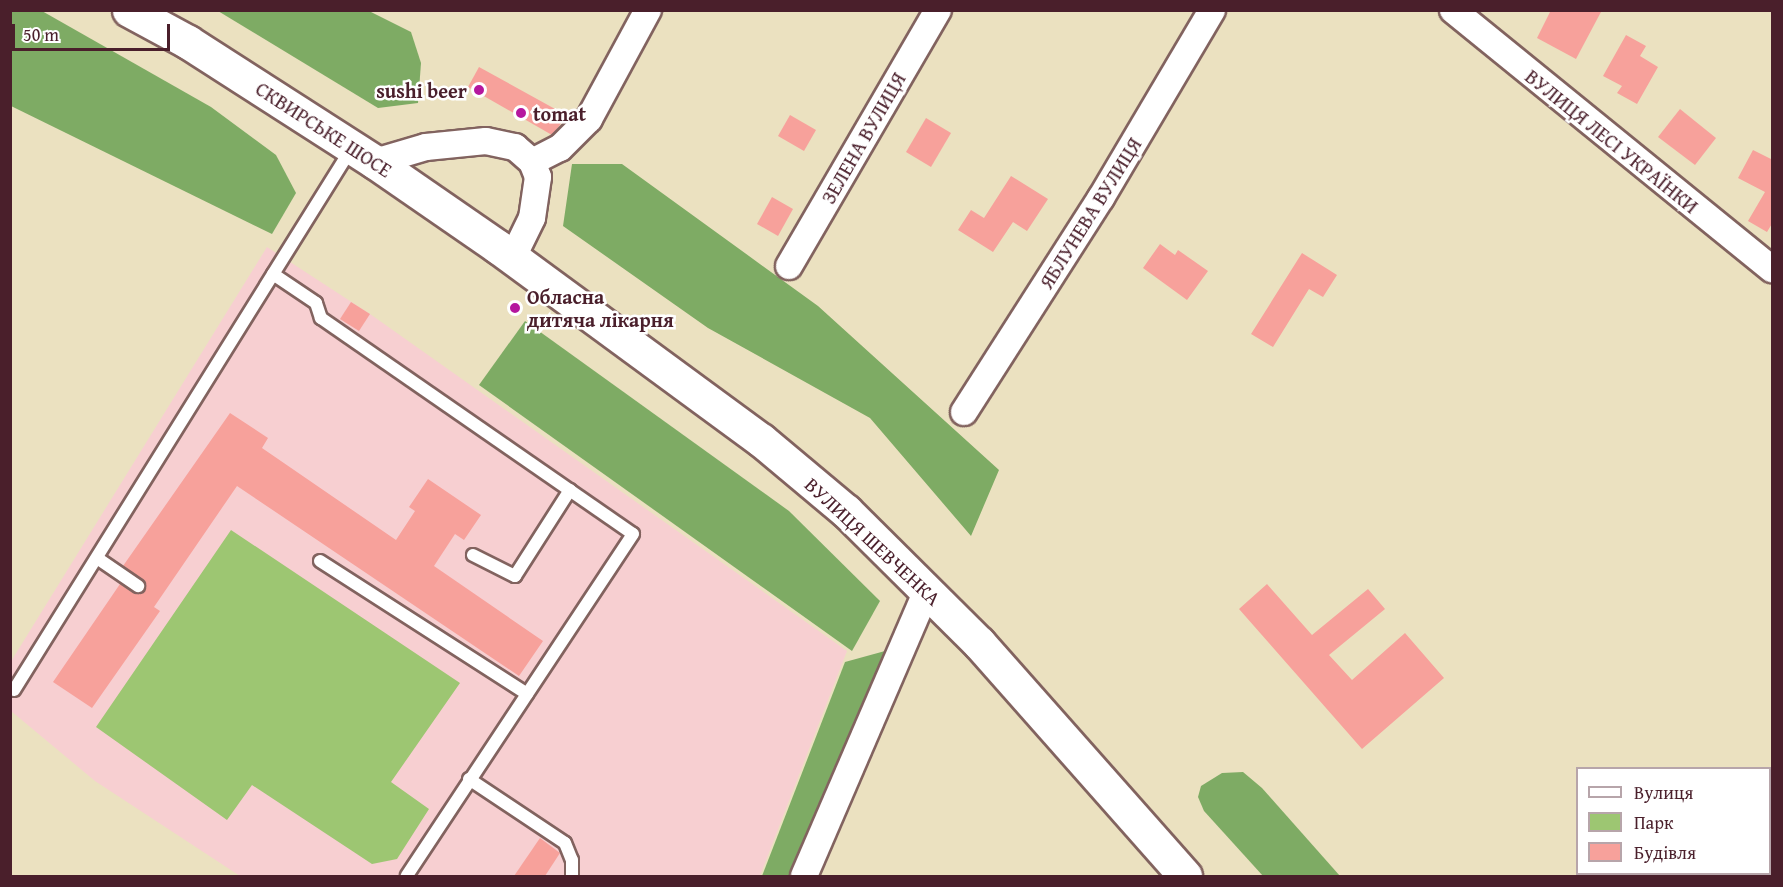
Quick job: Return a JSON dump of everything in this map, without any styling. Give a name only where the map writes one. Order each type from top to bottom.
[{"type":"main road","name":"СКВИРСЬКЕ ШОСЕ","points":[[129,10],[188,42],[364,155],[513,257]]},
{"type":"main road","name":"ВУЛИЦЯ ШЕВЧЕНКА","points":[[513,257],[761,440],[846,512],[980,643],[1185,876]]},
{"type":"street","points":[[531,162],[560,148],[589,119],[648,10]]},
{"type":"street","name":"ЗЕЛЕНА ВУЛИЦЯ","points":[[789,266],[938,10]]},
{"type":"street","name":"ЯБЛУНЕВА ВУЛИЦЯ","points":[[963,412],[1101,198],[1212,10]]},
{"type":"street","name":"ВУЛИЦЯ ЛЕСІ УКРАЇНКИ","points":[[1453,10],[1773,269]]},
{"type":"street","points":[[364,155],[486,141],[515,147],[531,162],[538,177],[537,198],[513,257]]},
{"type":"street","points":[[804,876],[927,590]]},
{"type":"lane","points":[[14,690],[273,274],[364,155]]},
{"type":"lane","points":[[273,274],[316,303],[321,318],[633,534],[407,876]]},
{"type":"lane","points":[[473,555],[515,576],[570,490]]},
{"type":"lane","points":[[97,558],[138,586]]},
{"type":"lane","points":[[320,561],[527,694]]},
{"type":"lane","points":[[469,779],[565,843],[572,860],[572,876]]},
{"type":"shaded area","points":[[267,247],[370,314],[847,651],[760,876],[240,876],[95,781],[11,711],[10,663]]},
{"type":"green space","points":[[10,11],[42,11],[211,107],[276,155],[296,193],[272,234],[11,106]]},
{"type":"green space","points":[[218,11],[369,11],[411,32],[421,63],[418,103],[378,108]]},
{"type":"green space","points":[[572,164],[622,164],[818,306],[999,470],[971,536],[870,418],[708,328],[563,226]]},
{"type":"green space","points":[[525,321],[789,511],[880,601],[852,651],[479,385]]},
{"type":"green space","points":[[231,530],[460,683],[391,782],[429,809],[397,859],[372,864],[252,785],[227,820],[96,727]]},
{"type":"green space","points":[[885,651],[789,876],[762,876],[845,662]]},
{"type":"green space","points":[[1243,772],[1262,788],[1340,876],[1263,876],[1204,811],[1198,797],[1201,786],[1222,773]]},
{"type":"building","points":[[1551,10],[1602,10],[1576,59],[1537,38]]},
{"type":"building","points":[[1626,35],[1646,46],[1640,56],[1658,67],[1637,104],[1617,93],[1622,86],[1603,76]]},
{"type":"building","points":[[479,67],[566,115],[558,128],[552,135],[468,87]]},
{"type":"building","points":[[1680,109],[1716,138],[1695,165],[1658,137]]},
{"type":"building","points":[[790,115],[816,130],[804,151],[778,136]]},
{"type":"building","points":[[926,118],[951,133],[931,167],[906,152]]},
{"type":"building","points":[[1753,150],[1773,160],[1773,222],[1767,232],[1748,221],[1765,192],[1738,178]]},
{"type":"building","points":[[1011,176],[1048,199],[1027,231],[1013,222],[993,252],[958,230],[971,210],[984,218]]},
{"type":"building","points":[[772,197],[793,209],[778,236],[757,224]]},
{"type":"building","points":[[1160,244],[1175,255],[1178,250],[1208,271],[1187,300],[1143,268]]},
{"type":"building","points":[[1302,253],[1337,275],[1323,297],[1309,289],[1273,347],[1251,334]]},
{"type":"building","points":[[351,302],[370,314],[359,331],[340,319]]},
{"type":"building","points":[[230,413],[268,438],[262,448],[396,540],[415,511],[409,507],[428,479],[481,515],[464,540],[455,534],[434,566],[543,641],[519,676],[237,486],[154,607],[160,611],[92,708],[53,682],[120,584],[137,594],[145,590],[143,580],[123,566]]},
{"type":"building","points":[[1267,584],[1312,635],[1368,589],[1385,609],[1329,655],[1352,680],[1405,633],[1444,678],[1362,749],[1239,609]]},
{"type":"building","points":[[540,838],[560,853],[545,876],[514,876]]},
{"type":"place","name":"sushi beer","points":[[479,90]]},
{"type":"place","name":"tomat","points":[[521,113]]},
{"type":"place","name":"Обласна дитяча лікарня","points":[[515,308]]}]
